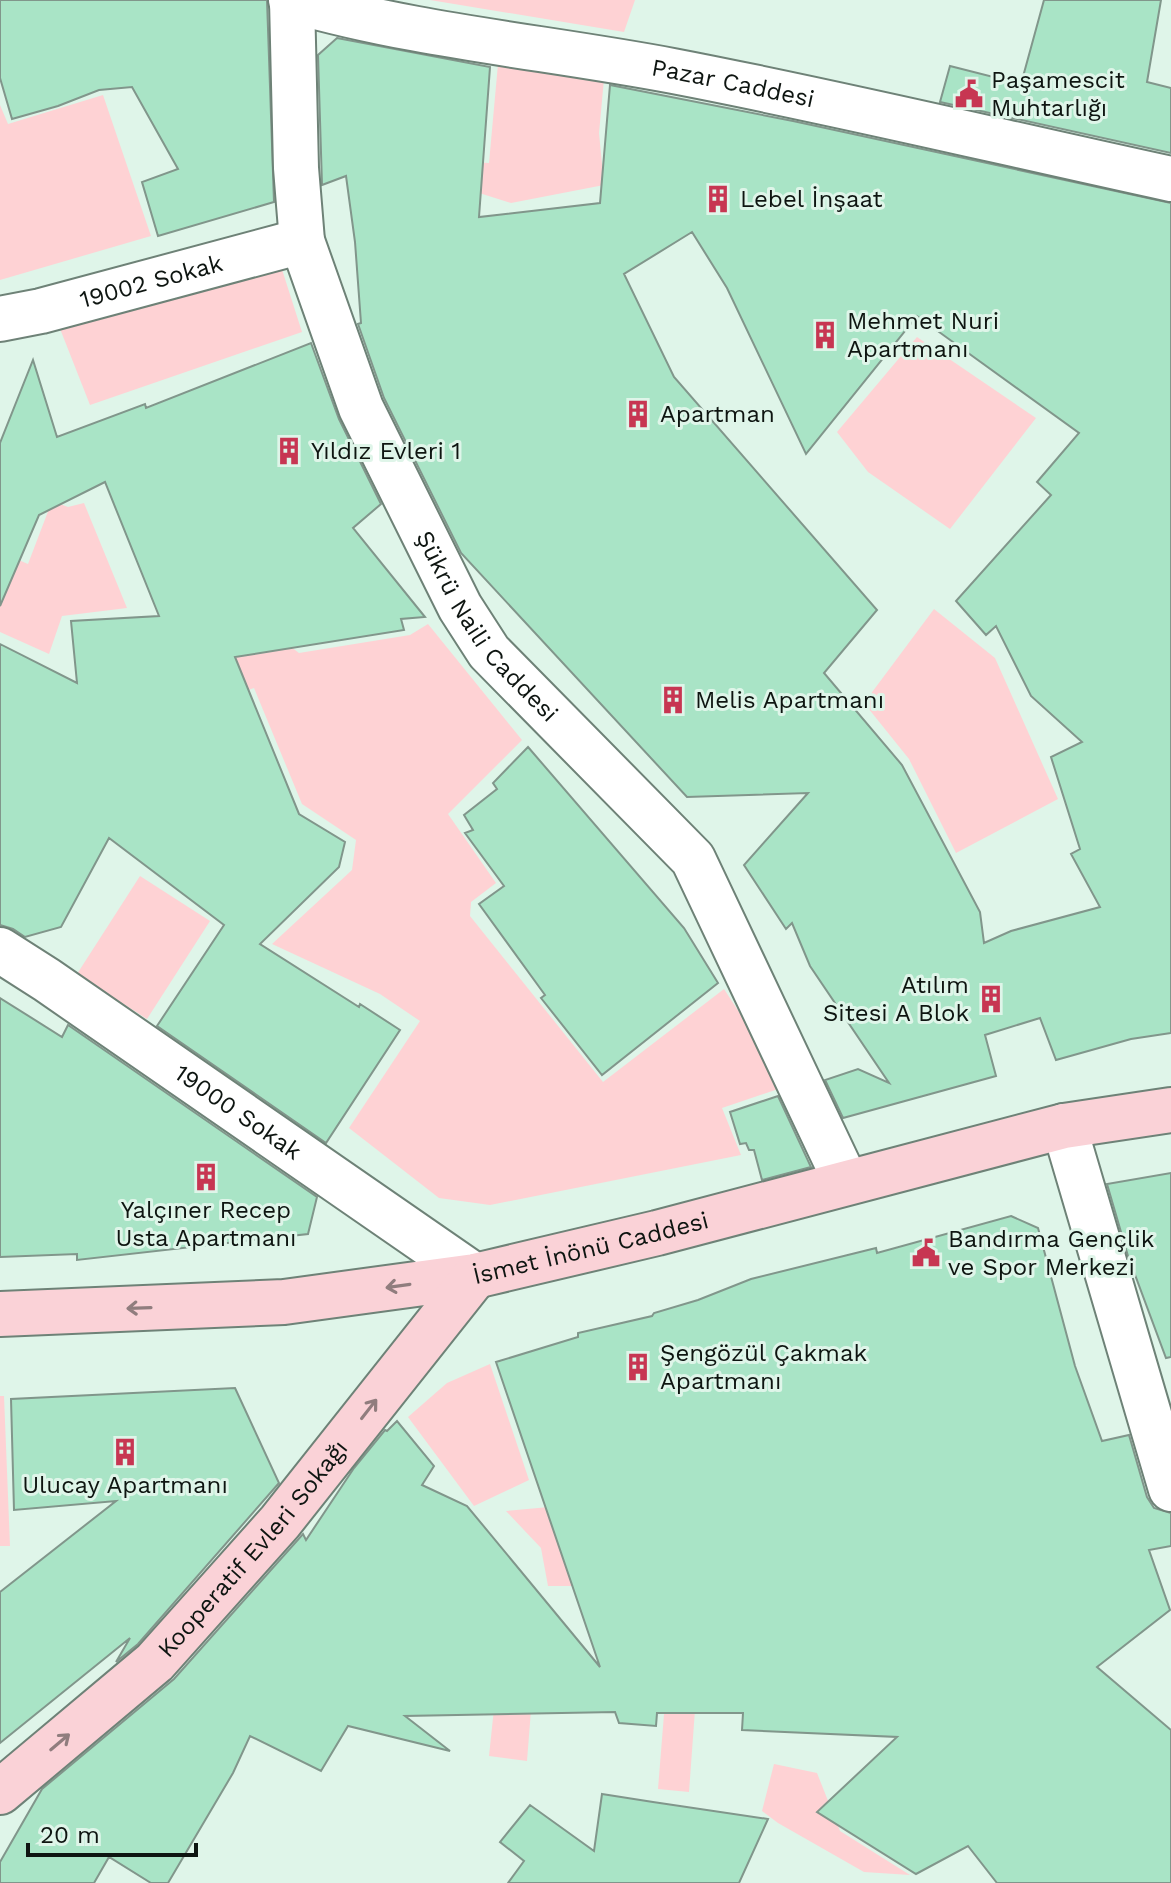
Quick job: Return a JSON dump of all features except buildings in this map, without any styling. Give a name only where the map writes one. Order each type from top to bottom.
[{"type":"main road","name":"İsmet İnönü Caddesi","points":[[0,1314],[284,1302],[475,1276],[657,1233],[1064,1126],[1171,1110]]},
{"type":"main road","name":"Kooperatif Evleri Sokağı","points":[[0,1792],[155,1662],[280,1522],[475,1276]]},
{"type":"street","name":"Pazar Caddesi","points":[[292,0],[384,22],[672,71],[1171,179]]},
{"type":"street","name":"Şükrü Naili Caddesi","points":[[292,0],[296,168],[302,241],[361,408],[460,607],[489,652],[693,859],[846,1182]]},
{"type":"street","name":"19002 Sokak","points":[[0,319],[41,311],[302,241]]},
{"type":"street","name":"19000 Sokak","points":[[0,950],[475,1276]]},
{"type":"street","points":[[1064,1126],[1171,1489]]},
{"type":"shaded area","points":[[430,0],[635,0],[624,32]]},
{"type":"shaded area","points":[[499,53],[605,68],[599,133],[604,185],[511,203],[454,185],[427,159],[489,163]]},
{"type":"shaded area","points":[[103,95],[151,236],[0,280],[0,105],[8,124]]},
{"type":"shaded area","points":[[278,257],[302,332],[90,405],[55,316]]},
{"type":"shaded area","points":[[917,337],[1036,418],[950,529],[868,472],[837,432]]},
{"type":"shaded area","points":[[52,501],[68,507],[84,503],[127,608],[62,616],[49,654],[0,632],[0,552],[28,564]]},
{"type":"shaded area","points":[[934,609],[995,658],[1058,799],[956,853],[909,759],[864,703]]},
{"type":"shaded area","points":[[428,624],[522,740],[448,814],[496,883],[471,902],[470,916],[603,1082],[724,989],[787,1086],[722,1108],[741,1155],[490,1205],[439,1198],[349,1128],[420,1021],[380,994],[272,944],[352,870],[356,840],[302,804],[254,688],[196,708],[185,671],[278,637],[299,653],[410,635]]},
{"type":"shaded area","points":[[140,876],[210,921],[147,1019],[77,974]]},
{"type":"shaded area","points":[[490,1364],[529,1480],[474,1506],[408,1417],[447,1383]]},
{"type":"shaded area","points":[[0,1396],[4,1396],[10,1546],[0,1546]]},
{"type":"shaded area","points":[[582,1504],[598,1586],[548,1586],[541,1548],[506,1511]]},
{"type":"shaded area","points":[[538,1621],[527,1761],[489,1756],[503,1623]]},
{"type":"shaded area","points":[[669,1652],[699,1655],[689,1792],[658,1789]]},
{"type":"shaded area","points":[[774,1764],[817,1773],[840,1831],[910,1875],[864,1872],[762,1811]]},
{"type":"place","name":"Paşamescit Muhtarlığı","points":[[969,94]]},
{"type":"place","name":"Lebel İnşaat","points":[[718,199]]},
{"type":"place","name":"Mehmet Nuri Apartmanı","points":[[825,335]]},
{"type":"place","name":"Apartman","points":[[638,414]]},
{"type":"place","name":"Yıldız Evleri 1","points":[[289,451]]},
{"type":"place","name":"Melis Apartmanı","points":[[673,700]]},
{"type":"place","name":"Atılım Sitesi A Blok","points":[[991,999]]},
{"type":"place","name":"Yalçıner Recep Usta Apartmanı","points":[[206,1177]]},
{"type":"place","name":"Bandırma Gençlik ve Spor Merkezi","points":[[926,1253]]},
{"type":"place","name":"Şengözül Çakmak Apartmanı","points":[[638,1367]]},
{"type":"place","name":"Ulucay Apartmanı","points":[[125,1452]]}]
